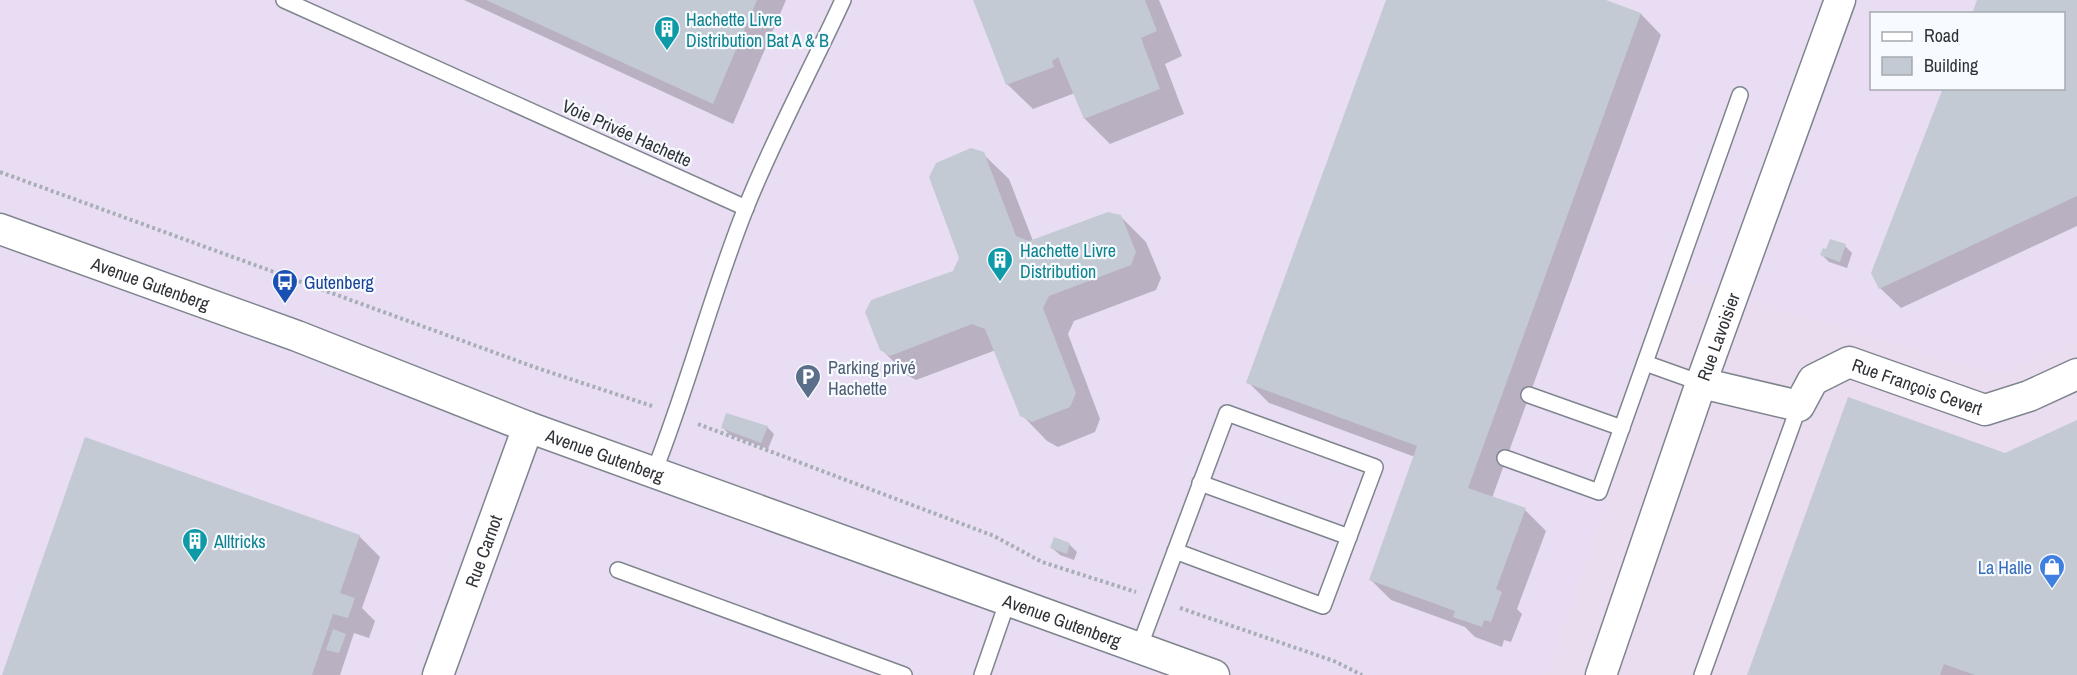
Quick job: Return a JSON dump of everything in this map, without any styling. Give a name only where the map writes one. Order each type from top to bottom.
[{"type":"street","name":"Rue Lavoisier","points":[[1601,675],[1701,383],[1840,0]]},
{"type":"street","name":"Avenue Gutenberg","points":[[0,229],[297,336],[528,427],[1214,675]]},
{"type":"street","name":"Rue François Cevert","points":[[1799,406],[1813,380],[1849,362],[1985,410],[2029,396],[2077,374]]},
{"type":"street","points":[[1701,383],[1799,406]]},
{"type":"street","name":"Rue Carnot","points":[[438,675],[528,427]]},
{"type":"lane","name":"Voie Privée Hachette","points":[[284,0],[746,208]]},
{"type":"lane","points":[[654,472],[676,416],[719,278],[746,208],[843,0]]},
{"type":"lane","points":[[1505,458],[1599,492],[1740,95]]},
{"type":"lane","points":[[1645,363],[1701,383]]},
{"type":"lane","points":[[1529,395],[1622,428]]},
{"type":"lane","points":[[1701,675],[1799,406]]},
{"type":"lane","points":[[1140,648],[1174,551],[1227,413],[1375,467],[1323,606],[1174,551]]},
{"type":"lane","points":[[1200,483],[1349,537]]},
{"type":"lane","points":[[618,570],[904,675]]},
{"type":"lane","points":[[982,675],[1008,600]]},
{"type":"shaded area","points":[[0,0],[2077,0],[2077,341],[1999,376],[1685,280],[1547,675],[0,675]]},
{"type":"shaded area","points":[[1685,280],[1999,376],[2077,341],[2077,675],[1547,675]]},
{"type":"building","name":"Hachette Livre Distribution Bat A & B","points":[[486,0],[757,0],[713,104]]},
{"type":"building","points":[[973,0],[1145,0],[1157,31],[1141,38],[1160,89],[1084,119],[1058,57],[1052,61],[1054,67],[1006,85]]},
{"type":"building","points":[[1386,0],[1606,0],[1641,13],[1468,488],[1526,508],[1496,589],[1502,592],[1491,622],[1484,620],[1482,627],[1453,617],[1455,611],[1369,580],[1417,446],[1246,383]]},
{"type":"building","points":[[1977,0],[2077,0],[2077,196],[1879,289],[1871,273],[1942,90],[2065,90],[2065,12],[1973,12]]},
{"type":"building","name":"Hachette Livre Distribution","points":[[971,148],[984,152],[1016,236],[1029,241],[1108,212],[1121,215],[1136,252],[1131,265],[1049,296],[1043,308],[1076,393],[1070,407],[1032,422],[1020,416],[985,329],[972,324],[890,356],[880,350],[865,312],[871,300],[953,271],[959,258],[929,177],[936,163]]},
{"type":"building","points":[[1830,239],[1846,244],[1840,262],[1820,255],[1823,248],[1826,249]]},
{"type":"building","points":[[1848,397],[2005,453],[2077,420],[2077,675],[1975,675],[1944,664],[1940,675],[1747,675]]},
{"type":"building","points":[[726,413],[768,426],[761,443],[721,428]]},
{"type":"building","name":"Alltricks","points":[[85,437],[360,535],[340,593],[355,598],[348,618],[333,614],[312,675],[2,675]]},
{"type":"building","points":[[1054,537],[1070,543],[1067,554],[1050,548]]},
{"type":"building","points":[[333,629],[346,634],[339,653],[326,650]]},
{"type":"place","name":"Hachette Livre Distribution Bat A & B","points":[[667,52]]},
{"type":"place","name":"Hachette Livre Distribution","points":[[1000,283]]},
{"type":"place","name":"Gutenberg","points":[[285,305]]},
{"type":"place","name":"Parking privé Hachette","points":[[808,400]]},
{"type":"place","name":"Alltricks","points":[[195,564]]},
{"type":"place","name":"La Halle","points":[[2052,590]]}]
